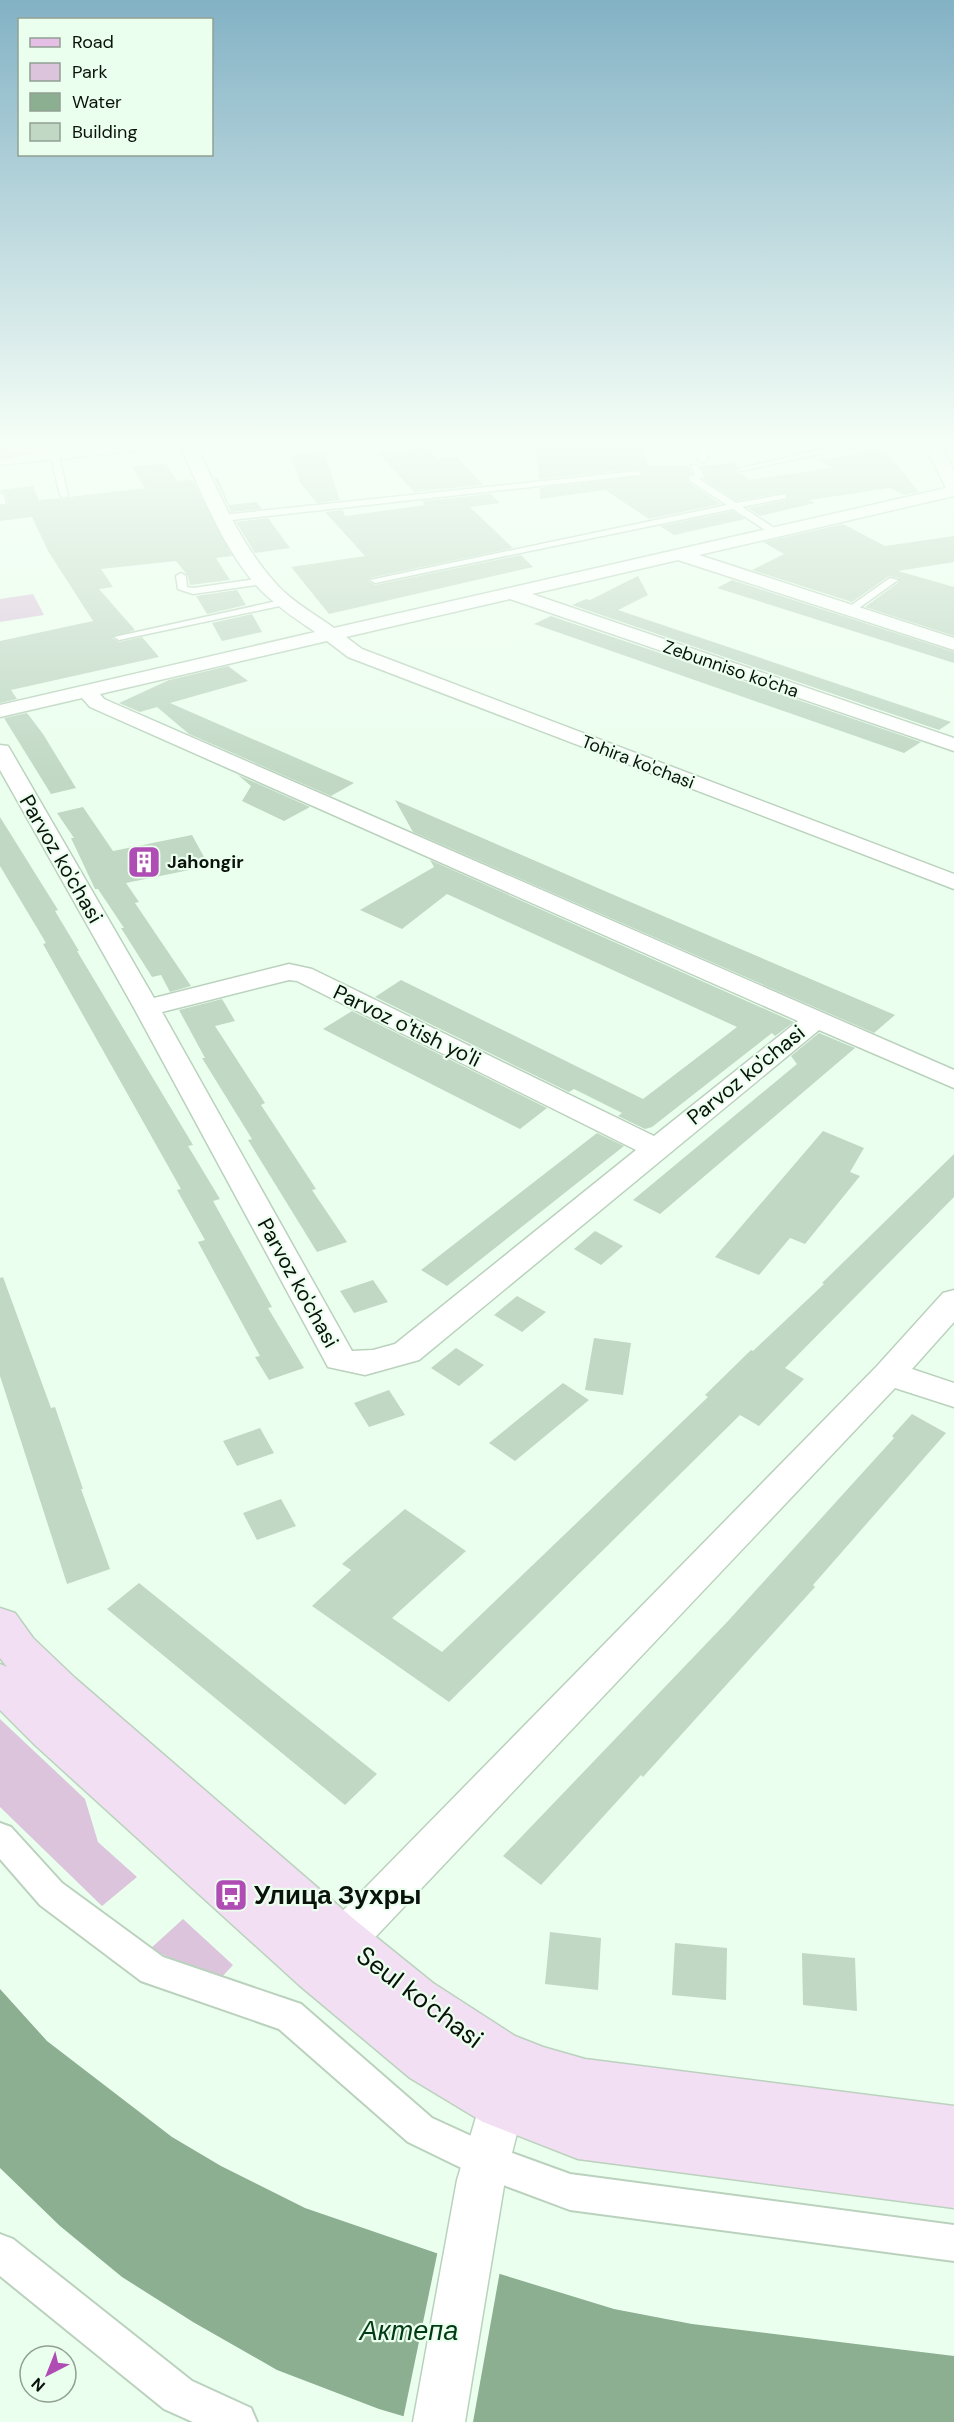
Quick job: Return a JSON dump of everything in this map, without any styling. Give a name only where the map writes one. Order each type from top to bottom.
[{"type":"main road","name":"Seul ko'chasi","points":[[0,1625],[18,1650],[330,1954],[420,2055],[450,2076],[507,2083],[546,2075],[585,2084],[954,2132]]},
{"type":"main road","name":"Seul ko'chasi","points":[[0,1682],[50,1732],[330,1954]]},
{"type":"main road","name":"Seul ko'chasi","points":[[507,2083],[578,2133],[954,2182]]},
{"type":"street","name":"Tohira ko'chasi","points":[[244,554],[263,581],[286,602],[355,653],[954,882]]},
{"type":"street","points":[[0,711],[508,592],[685,554]]},
{"type":"street","points":[[681,555],[954,644]]},
{"type":"street","name":"Zebunniso ko'cha","points":[[508,592],[954,746]]},
{"type":"street","points":[[86,690],[97,703],[954,1080]]},
{"type":"street","name":"Parvoz ko'chasi","points":[[0,751],[147,1008],[340,1359],[355,1365],[374,1363],[407,1352],[815,1020]]},
{"type":"street","name":"Parvoz o'tish yo'li","points":[[147,1008],[289,972],[303,974],[655,1148]]},
{"type":"street","points":[[330,1954],[889,1374],[954,1301]]},
{"type":"street","points":[[889,1374],[954,1395]]},
{"type":"street","points":[[0,1837],[51,1894],[153,1970],[289,2016],[420,2130],[484,2170],[570,2192],[954,2243]]},
{"type":"street","points":[[439,2422],[484,2170],[507,2083]]},
{"type":"street","points":[[0,2253],[178,2395],[237,2422]]},
{"type":"lane","points":[[375,580],[501,554]]},
{"type":"lane","points":[[181,576],[183,589],[193,591],[263,581]]},
{"type":"lane","points":[[849,611],[893,580]]},
{"type":"lane","points":[[118,638],[286,602]]},
{"type":"green space","points":[[33,594],[44,615],[0,622],[0,599]]},
{"type":"green space","points":[[0,1719],[85,1799],[98,1842],[137,1877],[102,1906],[0,1807]]},
{"type":"green space","points":[[183,1919],[233,1965],[220,1979],[150,1949]]},
{"type":"water","name":"Актепа","points":[[0,1989],[47,2041],[172,2137],[221,2166],[305,2208],[477,2267],[614,2309],[692,2324],[954,2356],[954,2422],[423,2422],[379,2409],[277,2370],[193,2322],[122,2277],[60,2226],[0,2168]]},
{"type":"pier","points":[[438,2250],[500,2271],[473,2422],[412,2422],[403,2419]]},
{"type":"building","points":[[50,554],[231,554],[232,556],[216,558],[230,580],[190,585],[188,576],[176,561],[101,569],[113,587],[99,589],[135,630],[112,638],[119,642],[142,637],[159,657],[11,690],[17,699],[0,703],[0,641],[93,621]]},
{"type":"building","points":[[363,554],[484,554],[370,578],[368,581],[375,585],[521,555],[533,567],[329,614],[291,567],[365,556]]},
{"type":"building","points":[[784,554],[954,554],[954,562],[898,571],[954,587],[954,636],[865,607],[899,582],[899,578],[889,576],[852,602],[752,570]]},
{"type":"building","points":[[638,576],[648,595],[618,610],[951,722],[939,730],[572,605],[586,599],[590,600]]},
{"type":"building","points":[[732,580],[954,652],[954,663],[717,588]]},
{"type":"building","points":[[237,590],[246,605],[207,614],[196,596]]},
{"type":"building","points":[[252,614],[262,632],[222,641],[212,623]]},
{"type":"building","points":[[551,616],[921,742],[904,753],[534,624]]},
{"type":"building","points":[[228,666],[248,681],[170,703],[354,783],[331,796],[189,734],[157,707],[140,712],[119,703],[169,680]]},
{"type":"building","points":[[27,713],[43,734],[76,788],[51,794],[4,718]]},
{"type":"building","points":[[238,775],[310,807],[284,821],[242,801],[251,786]]},
{"type":"building","points":[[395,800],[895,1015],[874,1033],[413,832]]},
{"type":"building","points":[[83,807],[113,851],[192,835],[209,866],[126,883],[139,902],[135,903],[191,986],[170,992],[161,975],[152,977],[121,928],[124,928],[98,889],[95,889],[71,838],[74,838],[57,813]]},
{"type":"building","points":[[0,817],[58,910],[55,911],[79,951],[77,951],[193,1145],[188,1146],[220,1199],[213,1201],[272,1307],[268,1308],[304,1368],[269,1380],[255,1357],[260,1356],[198,1242],[205,1240],[177,1190],[181,1189],[43,944],[46,943],[0,866]]},
{"type":"building","points":[[430,860],[794,1022],[775,1036],[772,1033],[652,1127],[645,1129],[618,1116],[622,1113],[574,1089],[569,1092],[375,997],[401,980],[643,1099],[737,1027],[447,894],[402,929],[360,910],[434,867]]},
{"type":"building","points":[[222,999],[235,1021],[215,1026],[265,1103],[261,1105],[316,1189],[312,1190],[347,1242],[317,1252],[248,1140],[252,1139],[202,1058],[205,1058],[179,1010]]},
{"type":"building","points":[[352,1011],[547,1108],[520,1129],[323,1029]]},
{"type":"building","points":[[819,1033],[855,1048],[660,1214],[633,1200],[797,1064],[791,1056]]},
{"type":"building","points":[[823,1131],[864,1148],[850,1172],[860,1176],[805,1244],[790,1238],[759,1275],[715,1257]]},
{"type":"building","points":[[597,1133],[624,1146],[447,1286],[421,1270]]},
{"type":"building","points":[[954,1154],[954,1197],[785,1368],[804,1379],[759,1426],[740,1415],[449,1702],[312,1606],[351,1570],[342,1564],[405,1509],[466,1551],[392,1618],[442,1652],[708,1397],[705,1395],[824,1284],[822,1283]]},
{"type":"building","points":[[595,1231],[623,1246],[601,1265],[574,1249]]},
{"type":"building","points":[[3,1277],[51,1408],[55,1407],[110,1569],[67,1584],[0,1376],[0,1278]]},
{"type":"building","points":[[373,1280],[388,1302],[354,1313],[340,1291]]},
{"type":"building","points":[[517,1296],[546,1312],[522,1332],[494,1315]]},
{"type":"building","points":[[594,1338],[631,1343],[623,1395],[585,1390]]},
{"type":"building","points":[[456,1348],[484,1365],[459,1386],[431,1368]]},
{"type":"building","points":[[563,1383],[589,1400],[515,1461],[489,1443]]},
{"type":"building","points":[[389,1390],[405,1415],[369,1427],[354,1403]]},
{"type":"building","points":[[912,1414],[946,1433],[813,1585],[815,1587],[643,1777],[641,1775],[541,1885],[503,1856],[728,1621],[894,1438],[892,1436]]},
{"type":"building","points":[[260,1428],[274,1453],[237,1466],[223,1441]]},
{"type":"building","points":[[281,1499],[296,1526],[257,1540],[243,1513]]},
{"type":"building","points":[[139,1583],[377,1774],[345,1805],[107,1609]]},
{"type":"building","points":[[550,1932],[601,1938],[598,1990],[545,1984]]},
{"type":"building","points":[[675,1943],[727,1948],[726,2000],[672,1995]]},
{"type":"building","points":[[802,1953],[855,1958],[857,2011],[803,2005]]},
{"type":"place","name":"Jahongir","points":[[144,862]]},
{"type":"place","name":"Улица Зухры","points":[[231,1895]]}]
